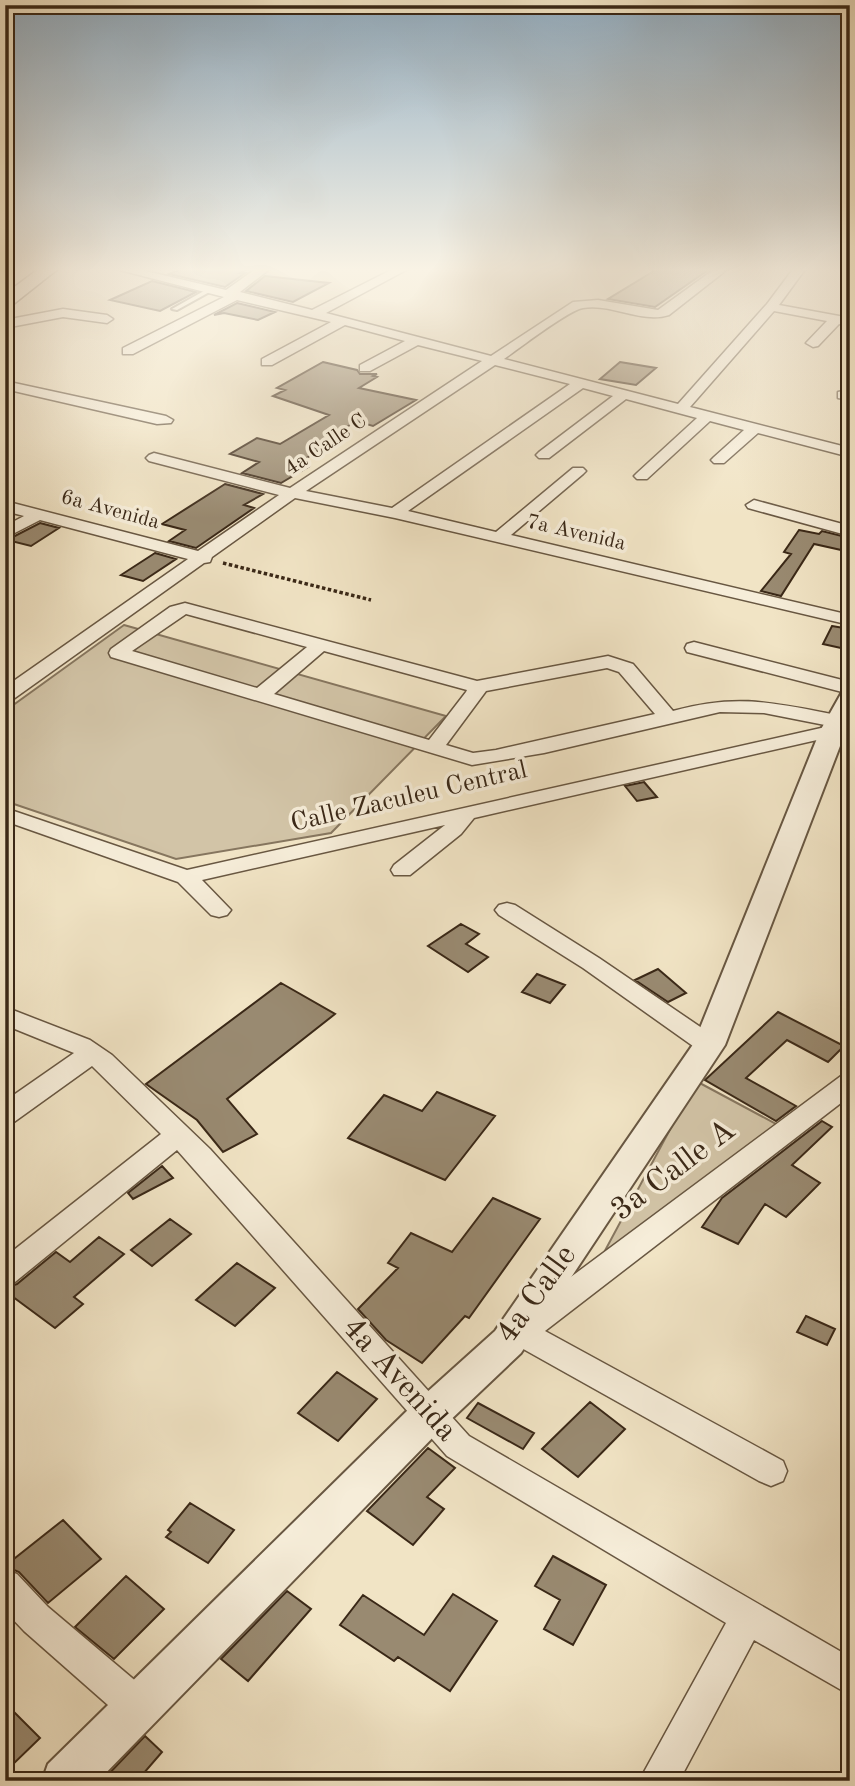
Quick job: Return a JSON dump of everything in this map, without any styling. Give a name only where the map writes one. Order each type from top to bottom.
[{"type":"street","points":[[267,362],[287,351]]},
{"type":"street","points":[[365,368],[395,351]]},
{"type":"street","points":[[462,351],[850,453]]},
{"type":"street","name":"4a Calle C","points":[[5,696],[204,558],[292,493],[505,351]]},
{"type":"street","points":[[681,409],[732,351]]},
{"type":"street","points":[[395,513],[580,383]]},
{"type":"street","points":[[5,385],[166,420]]},
{"type":"street","points":[[544,455],[624,394]]},
{"type":"street","points":[[642,476],[708,416]]},
{"type":"street","points":[[719,460],[755,428]]},
{"type":"street","name":"7a Avenida","points":[[154,458],[292,493],[395,513],[850,620]]},
{"type":"street","points":[[498,538],[578,471]]},
{"type":"street","name":"6a Avenida","points":[[5,506],[204,558]]},
{"type":"street","points":[[754,506],[850,531]]},
{"type":"street","points":[[5,533],[38,515]]},
{"type":"street","points":[[118,653],[180,609],[477,687],[608,662],[626,667],[668,717]]},
{"type":"street","points":[[81,642],[472,759],[499,757],[720,706],[772,707],[840,717]]},
{"type":"street","points":[[261,695],[321,644]]},
{"type":"street","points":[[694,648],[850,688]]},
{"type":"street","points":[[433,748],[476,692],[477,687]]},
{"type":"street","name":"Calle Zaculeu Central","points":[[186,877],[467,813],[840,717]]},
{"type":"street","name":"4a Calle","points":[[65,1781],[429,1415],[514,1337],[709,1045],[840,717]]},
{"type":"street","points":[[402,870],[453,830],[467,813]]},
{"type":"street","points":[[5,814],[186,877],[219,910]]},
{"type":"street","points":[[507,910],[591,963],[709,1045]]},
{"type":"street","name":"4a Avenida","points":[[5,1016],[81,1046],[103,1061],[200,1156],[458,1446],[850,1677]]},
{"type":"street","points":[[5,1115],[92,1053]]},
{"type":"street","name":"3a Calle A","points":[[514,1337],[850,1082]]},
{"type":"street","points":[[5,1274],[178,1135]]},
{"type":"street","points":[[514,1337],[771,1471]]},
{"type":"street","points":[[5,1586],[36,1619],[138,1707]]},
{"type":"street","points":[[657,1781],[748,1617]]},
{"type":"path","points":[[204,558],[372,600]]},
{"type":"shaded area","points":[[124,625],[446,716],[331,833],[176,859],[5,801],[5,711]]},
{"type":"shaded area","points":[[696,1081],[791,1132],[593,1273]]},
{"type":"building","points":[[323,362],[357,370],[360,374],[377,374],[373,376],[377,377],[359,388],[416,400],[373,426],[356,421],[315,448],[320,449],[298,464],[308,467],[281,483],[242,473],[259,462],[230,454],[257,438],[280,444],[329,415],[273,396],[285,390],[277,388]]},
{"type":"building","points":[[620,362],[656,368],[636,385],[600,379]]},
{"type":"building","points":[[225,484],[263,494],[244,505],[254,508],[196,548],[169,541],[185,530],[162,524]]},
{"type":"building","points":[[40,523],[59,528],[31,546],[7,540]]},
{"type":"building","points":[[799,530],[819,534],[822,531],[850,538],[850,552],[814,544],[781,596],[761,591],[791,554],[784,552]]},
{"type":"building","points":[[155,553],[176,559],[143,581],[121,575]]},
{"type":"building","points":[[832,626],[850,629],[850,650],[823,644]]},
{"type":"building","points":[[644,782],[657,797],[637,801],[625,786]]},
{"type":"building","points":[[461,924],[479,934],[466,944],[488,957],[468,972],[428,946]]},
{"type":"building","points":[[658,969],[686,993],[668,1002],[635,980]]},
{"type":"building","points":[[537,974],[565,985],[550,1003],[522,992]]},
{"type":"building","points":[[281,983],[335,1014],[227,1099],[257,1134],[223,1152],[197,1120],[146,1084]]},
{"type":"building","points":[[778,1012],[844,1046],[828,1062],[787,1040],[746,1078],[796,1106],[776,1121],[705,1080]]},
{"type":"building","points":[[437,1092],[495,1116],[445,1180],[348,1138],[384,1095],[422,1111]]},
{"type":"building","points":[[822,1121],[832,1127],[792,1165],[820,1183],[786,1217],[765,1204],[738,1244],[702,1227],[722,1198]]},
{"type":"building","points":[[162,1166],[173,1178],[133,1199],[128,1193]]},
{"type":"building","points":[[493,1198],[540,1219],[469,1318],[465,1316],[422,1363],[386,1340],[358,1309],[398,1268],[388,1263],[411,1233],[452,1252]]},
{"type":"building","points":[[170,1219],[191,1234],[152,1266],[131,1250]]},
{"type":"building","points":[[99,1237],[124,1254],[74,1297],[83,1304],[55,1328],[5,1291],[5,1288],[17,1284],[56,1252],[70,1262]]},
{"type":"building","points":[[237,1263],[275,1288],[235,1326],[196,1300]]},
{"type":"building","points":[[806,1316],[835,1329],[827,1345],[797,1332]]},
{"type":"building","points":[[337,1372],[377,1399],[338,1441],[298,1413]]},
{"type":"building","points":[[590,1402],[625,1429],[578,1477],[542,1449]]},
{"type":"building","points":[[478,1403],[534,1433],[523,1449],[467,1418]]},
{"type":"building","points":[[428,1448],[455,1468],[427,1497],[444,1509],[413,1545],[367,1511]]},
{"type":"building","points":[[190,1503],[234,1530],[208,1563],[166,1537],[171,1532],[168,1530]]},
{"type":"building","points":[[63,1520],[101,1559],[48,1603],[19,1572],[5,1566]]},
{"type":"building","points":[[553,1556],[606,1585],[573,1645],[544,1629],[560,1600],[535,1586]]},
{"type":"building","points":[[126,1576],[164,1609],[114,1659],[75,1627]]},
{"type":"building","points":[[287,1591],[311,1609],[248,1681],[221,1659]]},
{"type":"building","points":[[453,1594],[497,1621],[450,1691],[398,1657],[394,1661],[340,1625],[363,1595],[424,1635]]},
{"type":"building","points":[[5,1703],[40,1738],[5,1772]]},
{"type":"building","points":[[145,1736],[162,1752],[137,1781],[102,1781]]}]
